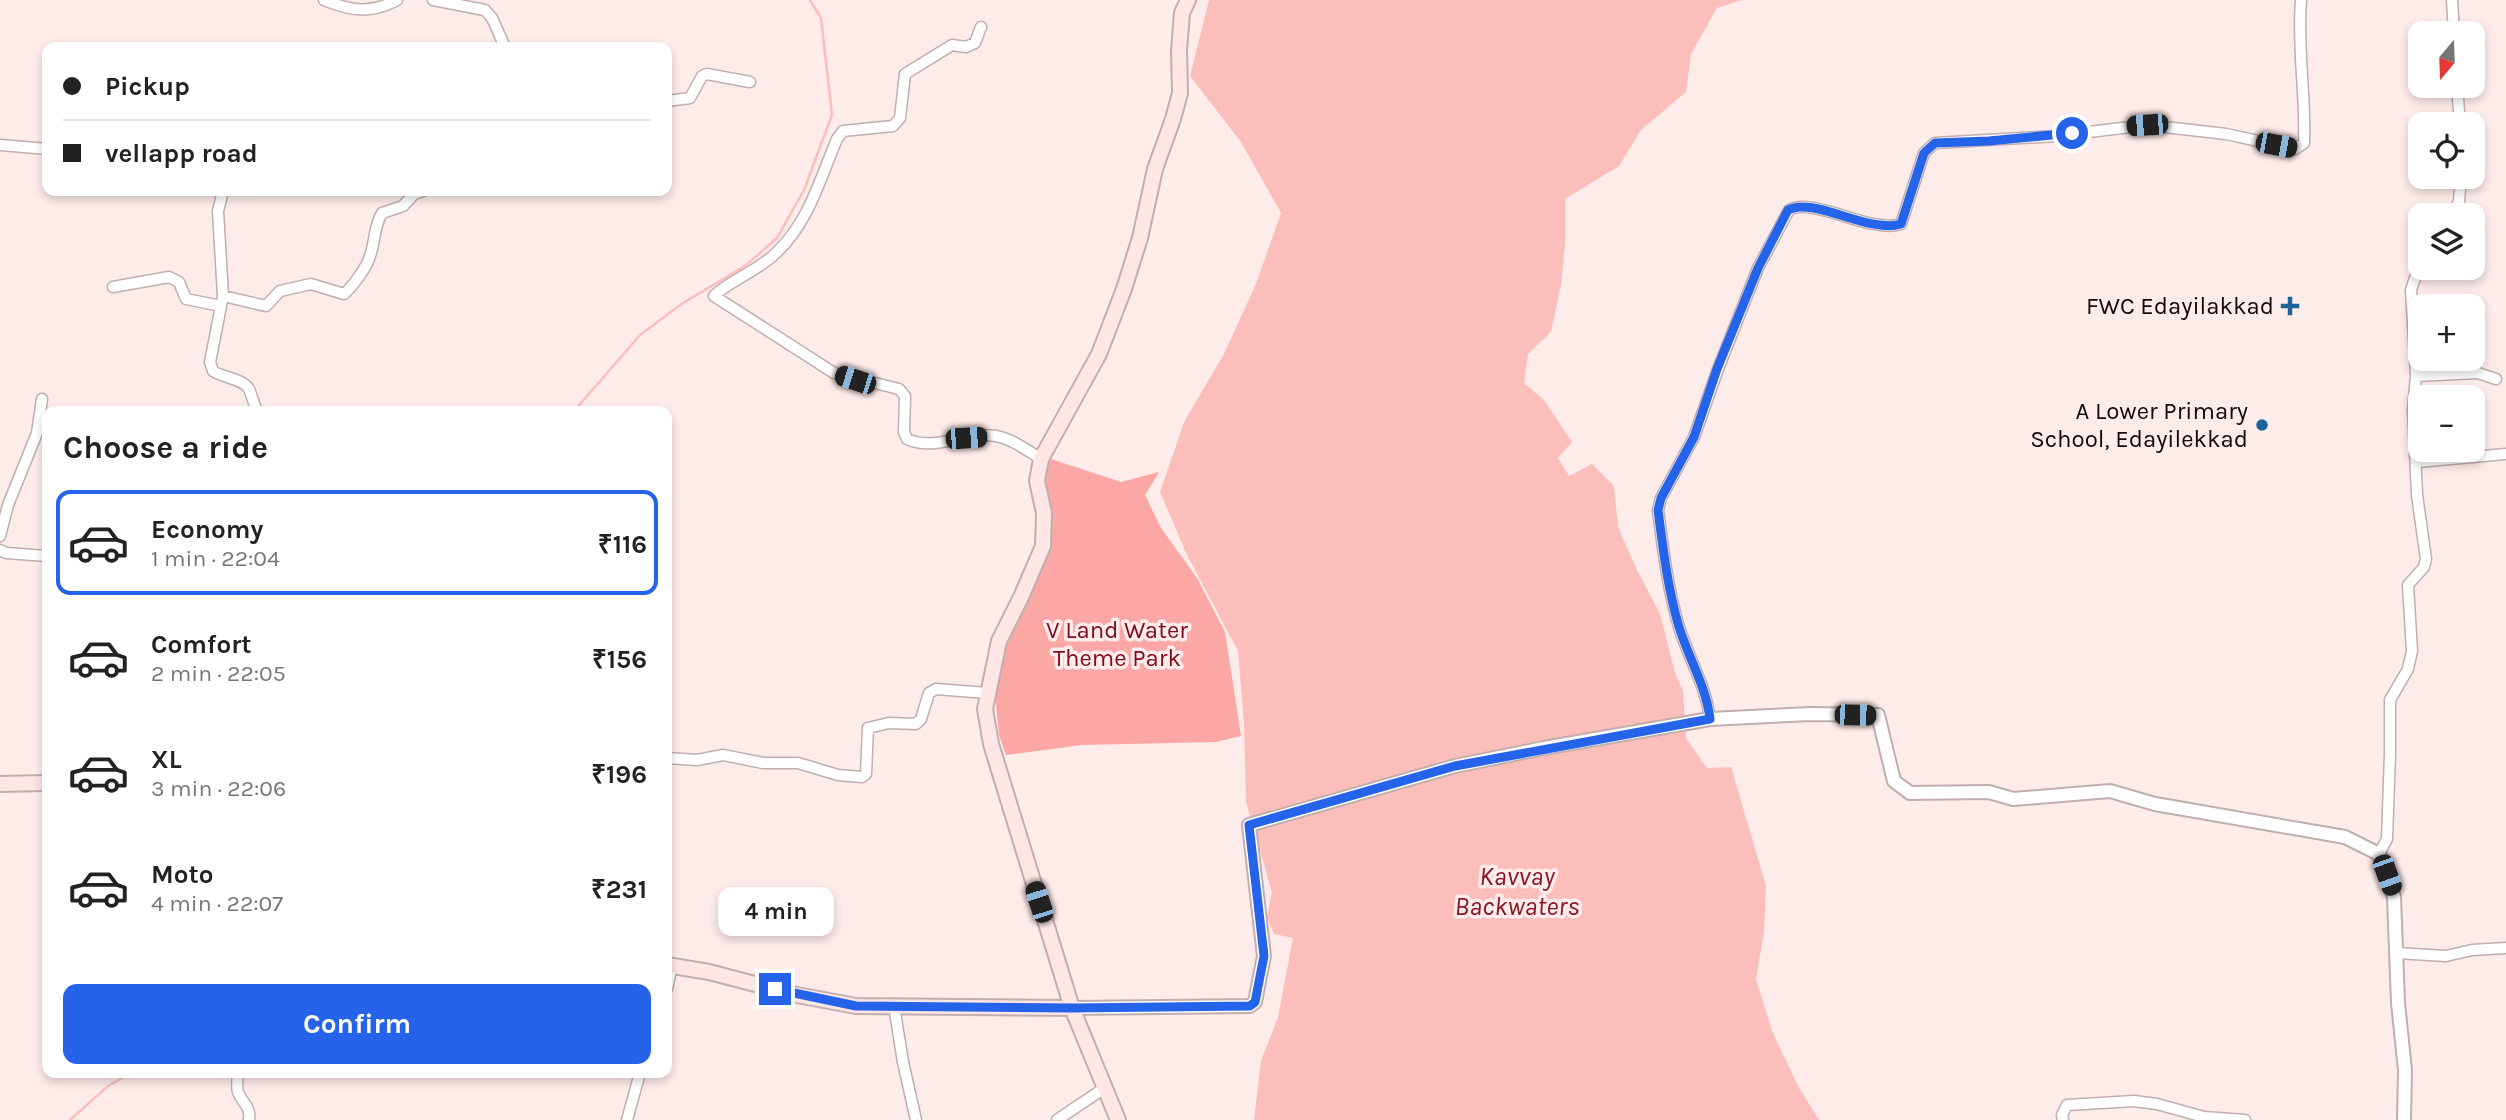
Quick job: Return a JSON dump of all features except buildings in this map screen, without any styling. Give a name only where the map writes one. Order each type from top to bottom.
[{"type":"main road","points":[[1118,1120],[1072,1008],[990,744],[985,709],[999,641],[1043,546],[1044,513],[1037,481],[1041,459],[1099,355],[1136,251],[1155,169],[1180,93],[1178,51],[1182,13],[1188,0]]},
{"type":"main road","points":[[0,784],[42,783]]},
{"type":"main road","points":[[672,966],[856,1006],[1072,1008]]},
{"type":"street","points":[[324,0],[352,10],[381,9],[397,0]]},
{"type":"street","points":[[433,0],[485,10],[492,18],[503,42]]},
{"type":"street","points":[[1710,719],[1708,700],[1679,628],[1658,510],[1661,498],[1694,437],[1717,369],[1758,268],[1788,210],[1796,206],[1886,226],[1901,224],[1924,153],[1935,143],[2056,136],[2147,125],[2226,134],[2295,149],[2304,143],[2305,123],[2300,69],[2301,0]]},
{"type":"street","points":[[2452,0],[2453,21]]},
{"type":"street","points":[[981,27],[975,43],[966,47],[952,45],[905,74],[900,118],[893,126],[843,131],[825,167],[811,206],[799,227],[776,253],[714,296],[834,373],[899,389],[905,396],[904,432],[907,439],[924,444],[994,436],[1007,440],[1041,459]]},
{"type":"street","points":[[672,100],[690,98],[702,76],[707,74],[750,82]]},
{"type":"street","points":[[0,145],[42,149]]},
{"type":"street","points":[[222,196],[218,211],[222,301],[210,362],[213,372],[244,383],[255,406]]},
{"type":"street","points":[[113,287],[169,277],[179,282],[186,299],[266,306],[279,291],[311,284],[344,294],[356,282],[370,256],[376,222],[382,212],[404,206],[412,196]]},
{"type":"street","points":[[2414,280],[2411,290],[2415,385]]},
{"type":"street","points":[[2416,376],[2478,373],[2496,379]]},
{"type":"street","points":[[0,536],[8,505],[37,433],[42,399]]},
{"type":"street","points":[[2485,456],[2506,454]]},
{"type":"street","points":[[2379,854],[2387,839],[2390,700],[2408,669],[2412,651],[2408,585],[2424,566],[2426,559],[2417,495],[2417,462]]},
{"type":"street","points":[[0,550],[6,553],[42,556]]},
{"type":"street","points":[[672,758],[696,760],[723,755],[763,763],[798,763],[838,775],[862,777],[866,774],[868,729],[889,723],[916,724],[921,719],[929,693],[936,689],[988,692]]},
{"type":"street","points":[[1072,1008],[1250,1006],[1255,1002],[1264,956],[1249,825],[1455,766],[1710,719],[1810,714],[1878,715],[1895,781],[1910,793],[1989,792],[2013,799],[2110,791],[2155,804],[2345,837],[2379,854],[2394,897],[2405,1070],[2403,1120]]},
{"type":"street","points":[[2396,953],[2446,956],[2472,950],[2506,948]]},
{"type":"street","points":[[894,1006],[916,1120]]},
{"type":"street","points":[[238,1078],[238,1092],[247,1103],[249,1120]]},
{"type":"street","points":[[627,1120],[639,1078]]},
{"type":"street","points":[[1057,1120],[1106,1087]]},
{"type":"street","points":[[2063,1120],[2062,1115],[2067,1105],[2134,1101],[2157,1104],[2204,1117],[2245,1120]]},
{"type":"green space","name":"V Land Water Theme Park","points":[[1045,457],[1121,482],[1159,472],[1145,495],[1161,528],[1197,578],[1225,632],[1241,736],[1216,742],[1082,745],[1006,755],[999,735],[996,677],[1016,620],[1041,566]]},
{"type":"water","name":"Kavvay Backwaters","points":[[1209,0],[1742,0],[1717,8],[1691,54],[1686,92],[1641,130],[1619,166],[1565,199],[1565,245],[1561,285],[1551,332],[1528,354],[1524,383],[1544,400],[1572,442],[1558,458],[1569,476],[1592,464],[1614,486],[1618,527],[1660,614],[1675,673],[1683,691],[1686,738],[1707,768],[1731,767],[1766,886],[1764,932],[1756,979],[1772,1031],[1799,1088],[1819,1120],[1254,1120],[1261,1061],[1278,1017],[1293,938],[1274,934],[1267,917],[1272,892],[1246,802],[1244,724],[1238,651],[1187,555],[1160,492],[1185,420],[1224,354],[1256,284],[1281,213],[1241,142],[1190,76]]},
{"type":"waterway","points":[[578,406],[640,335],[683,303],[745,266],[777,238],[804,190],[832,115],[821,18],[810,0]]},
{"type":"waterway","points":[[70,1120],[108,1086],[122,1078]]},
{"type":"place","name":"FWC Edayilakkad","points":[[2290,306]]},
{"type":"place","name":"A Lower Primary School, Edayilekkad","points":[[2262,425]]},
{"type":"route","points":[[775,989],[856,1006],[1250,1006],[1255,1002],[1264,956],[1249,825],[1455,766],[1710,719],[1708,700],[1679,628],[1658,510],[1661,498],[1682,464],[1694,437],[1744,300],[1769,243],[1788,210],[1796,206],[1873,224],[1895,226],[1901,224],[1924,153],[1935,143],[1967,143],[2072,133]]}]
